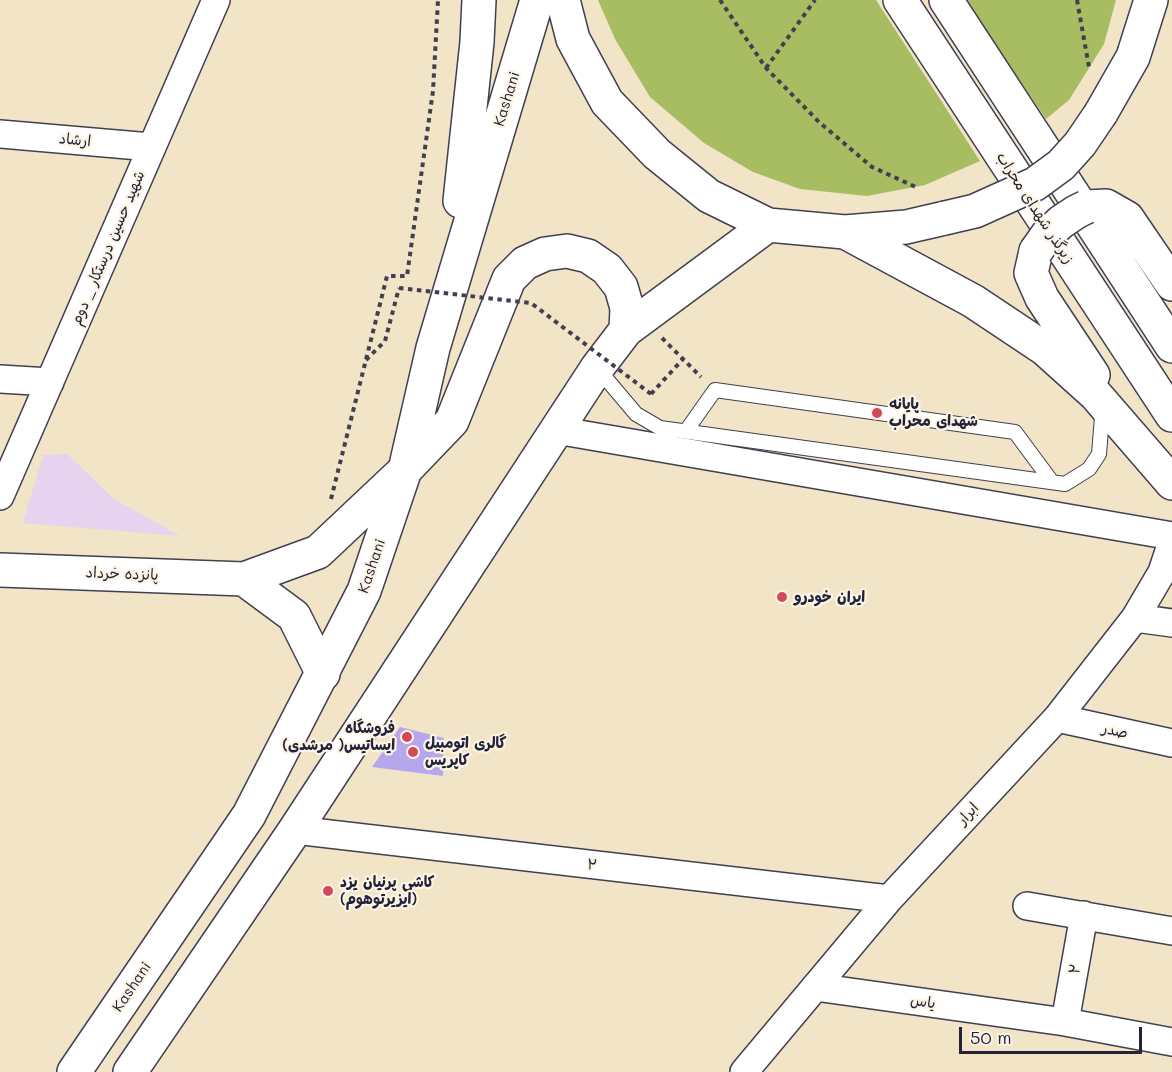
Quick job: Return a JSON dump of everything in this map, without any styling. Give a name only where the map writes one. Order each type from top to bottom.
[{"type":"main road","points":[[452,280],[477,42],[479,0]]},
{"type":"main road","name":"Kashani","points":[[74,1072],[249,815],[364,591],[405,470],[433,348],[452,280],[537,0]]},
{"type":"main road","points":[[563,0],[573,39],[607,102],[657,154],[709,196],[768,225],[845,232],[906,227],[975,210],[1035,184],[1061,165],[1080,144],[1101,113],[1133,57],[1151,0]]},
{"type":"main road","name":"زیرگذر شهدای محراب","points":[[900,0],[1172,415]]},
{"type":"main road","points":[[946,0],[1172,346]]},
{"type":"main road","points":[[1169,479],[1082,359],[1042,298],[1031,273],[1036,251],[1047,234],[1061,222],[1086,207],[1106,206],[1127,218],[1172,284]]},
{"type":"main road","points":[[130,1072],[295,830],[597,368],[634,324],[768,225]]},
{"type":"main road","points":[[845,232],[973,301],[1045,349],[1095,394],[1169,479]]},
{"type":"main road","name":"پانزده خرداد","points":[[0,570],[244,579],[318,552],[405,470],[452,421],[509,279],[525,264],[545,254],[567,252],[588,256],[607,269],[621,287],[634,324]]},
{"type":"main road","points":[[244,579],[294,616],[323,674]]},
{"type":"street","name":"شهید حسین درستکار _ دوم","points":[[0,496],[216,0]]},
{"type":"street","name":"ارشاد","points":[[0,134],[151,147]]},
{"type":"street","points":[[0,379],[50,382]]},
{"type":"street","points":[[556,430],[1172,536]]},
{"type":"street","name":"ابرار","points":[[744,1072],[889,899],[1057,718],[1135,618],[1162,572],[1172,542]]},
{"type":"street","points":[[1135,618],[1172,622]]},
{"type":"street","name":"صدر","points":[[1057,718],[1172,743]]},
{"type":"street","name":"۲","points":[[295,830],[889,899]]},
{"type":"street","points":[[1028,906],[1172,931]]},
{"type":"street","name":"۲","points":[[1065,1022],[1084,915]]},
{"type":"street","name":"یاس","points":[[815,987],[1065,1022],[1172,1042]]},
{"type":"lane","points":[[597,368],[636,414],[660,428],[1065,484],[1089,469],[1099,454],[1102,417],[1095,394]]},
{"type":"lane","points":[[686,431],[715,390],[1015,432],[1052,482]]},
{"type":"path","points":[[329,507],[387,276],[407,276],[433,91],[438,0]]},
{"type":"path","points":[[720,0],[766,68],[819,122],[872,167],[918,188]]},
{"type":"path","points":[[766,68],[815,0]]},
{"type":"path","points":[[1077,0],[1089,68]]},
{"type":"path","points":[[366,361],[385,341],[399,288],[531,303],[651,394],[683,359]]},
{"type":"path","points":[[634,324],[683,359],[715,390]]},
{"type":"shaded area","points":[[67,454],[114,499],[180,536],[23,523],[43,455]]},
{"type":"green space","points":[[598,0],[876,0],[980,161],[925,185],[867,196],[800,189],[753,172],[704,143],[650,97],[615,39]]},
{"type":"green space","points":[[965,0],[1116,0],[1104,44],[1069,100],[1046,119]]},
{"type":"building","name":"گالری اتومبیل کاپریس","points":[[400,727],[444,738],[443,776],[372,767]]},
{"type":"place","name":"پایانه شهدای محراب","points":[[877,413]]},
{"type":"place","name":"ایران خودرو","points":[[782,597]]},
{"type":"place","name":"فروشگاه ایساتیس( مرشدی)","points":[[407,737]]},
{"type":"place","name":"گالری اتومبیل کاپریس","points":[[413,752]]},
{"type":"place","name":"کاشی پرنیان یزد (ایزیرتوهوم)","points":[[328,891]]}]
